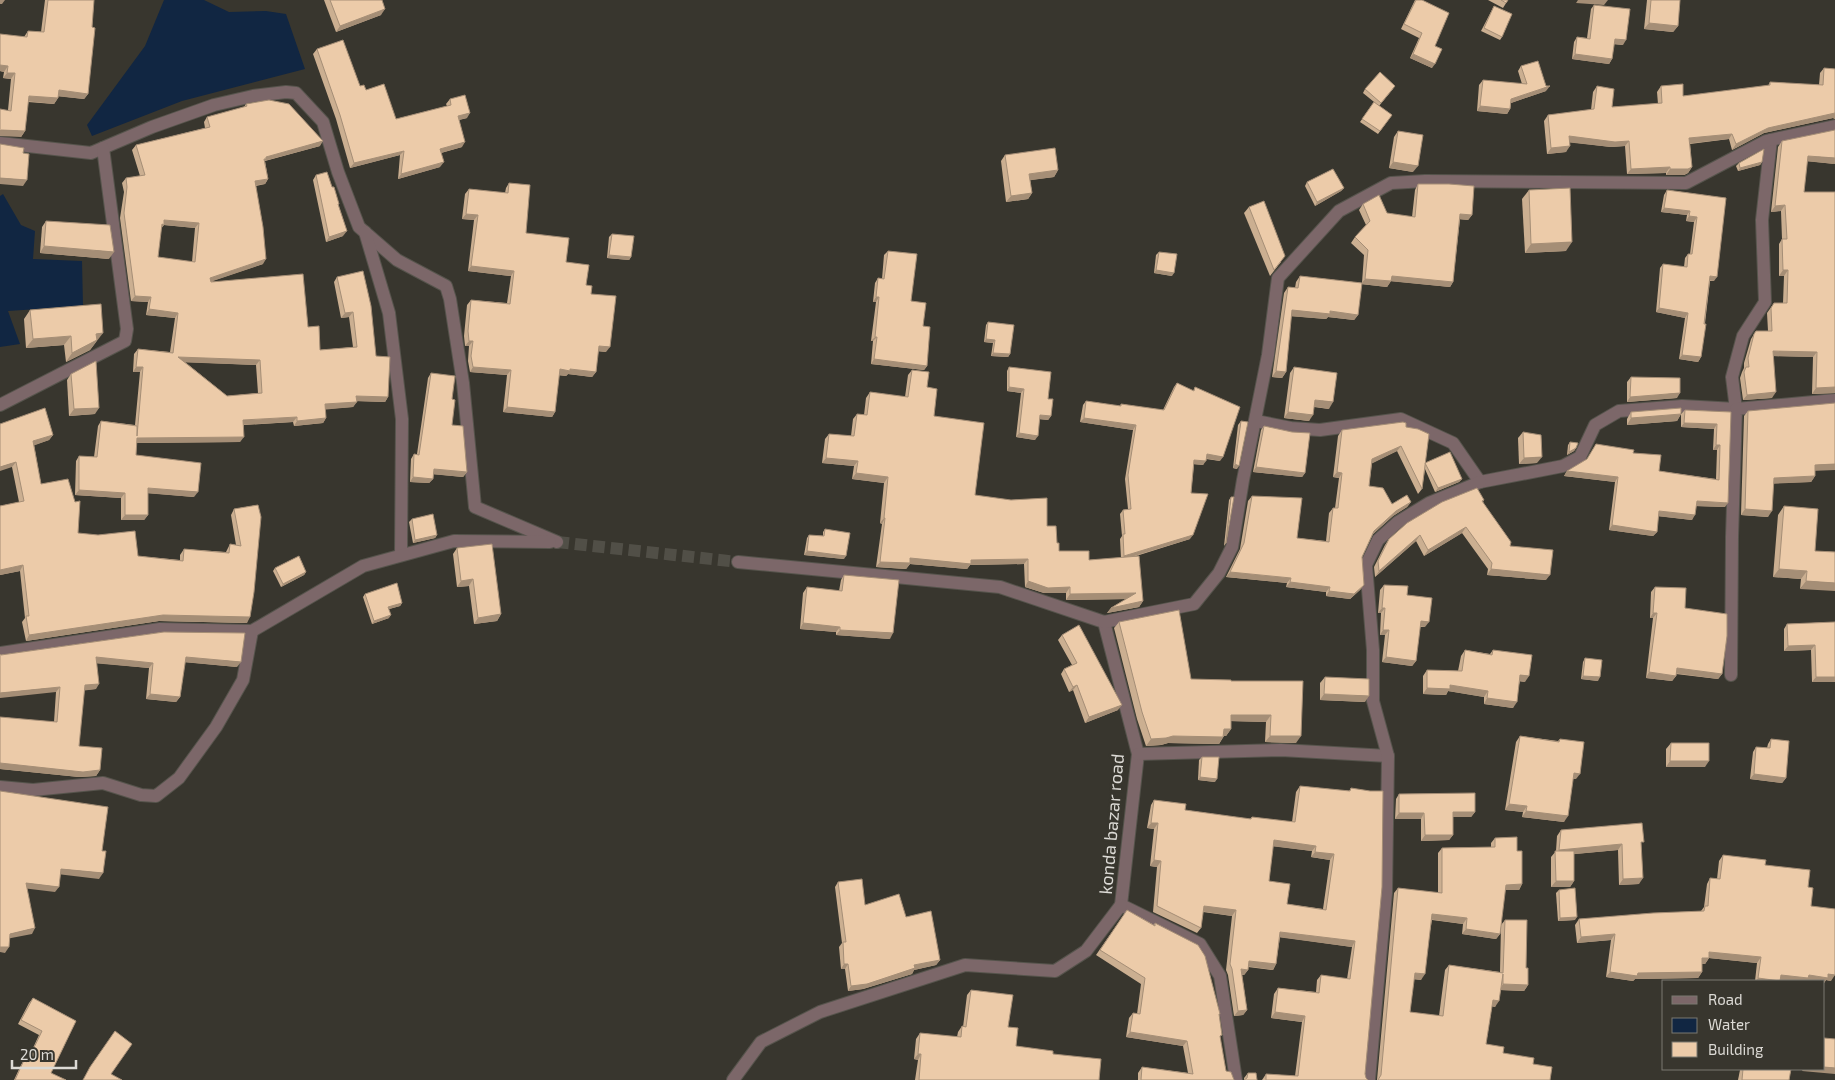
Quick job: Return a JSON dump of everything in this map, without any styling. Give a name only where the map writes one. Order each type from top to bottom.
[{"type":"street","points":[[0,143],[91,153],[152,127],[214,105],[253,96],[286,92],[296,93],[323,122],[338,172],[359,227],[397,260],[446,286],[450,299],[463,383],[475,507],[557,542],[454,541],[363,566],[252,631],[160,629],[0,653]]},
{"type":"street","points":[[738,562],[1000,587],[1104,622],[1194,604],[1219,573],[1232,547],[1243,480],[1268,355],[1278,278],[1339,210],[1391,183],[1425,181],[1686,183],[1766,141],[1835,126]]},
{"type":"street","points":[[1731,675],[1732,537],[1736,409],[1732,376],[1743,336],[1765,302],[1762,220],[1771,140]]},
{"type":"street","points":[[0,405],[125,341],[126,329],[103,148]]},
{"type":"street","points":[[365,232],[389,313],[402,419],[401,555]]},
{"type":"street","points":[[1370,1080],[1386,893],[1388,756],[1374,701],[1373,650],[1366,565],[1378,540],[1398,522],[1428,503],[1480,482],[1563,466],[1580,458],[1595,425],[1619,411],[1682,406],[1736,409],[1835,400]]},
{"type":"street","points":[[1256,421],[1291,428],[1320,430],[1401,419],[1453,443],[1480,482]]},
{"type":"street","name":"konda bazar road","points":[[1104,622],[1138,754],[1121,905],[1200,944],[1220,976],[1236,1080]]},
{"type":"street","points":[[0,787],[33,790],[103,783],[141,795],[156,796],[179,778],[216,727],[239,688],[243,680],[252,631]]},
{"type":"street","points":[[1138,754],[1281,750],[1388,756]]},
{"type":"street","points":[[733,1080],[761,1042],[820,1012],[966,966],[1055,971],[1086,951],[1121,905]]},
{"type":"water","points":[[164,0],[204,0],[229,12],[266,11],[286,14],[305,69],[182,101],[92,136],[87,125],[145,46]]},
{"type":"water","points":[[3,194],[21,225],[35,231],[33,259],[82,261],[83,306],[8,311],[20,344],[0,347],[0,196]]},
{"type":"building","points":[[48,0],[94,0],[92,27],[95,28],[88,94],[59,90],[58,98],[29,96],[25,131],[0,131],[0,109],[11,111],[15,73],[7,73],[8,66],[0,65],[0,34],[27,37],[28,31],[44,32]]},
{"type":"building","points":[[330,0],[382,0],[385,9],[340,26]]},
{"type":"building","points":[[1416,0],[1422,0],[1449,13],[1435,46],[1442,49],[1435,64],[1413,54],[1422,33],[1404,24]]},
{"type":"building","points":[[1651,0],[1680,0],[1678,26],[1649,23]]},
{"type":"building","points":[[1594,5],[1630,9],[1626,40],[1615,39],[1612,59],[1575,54],[1577,37],[1590,39]]},
{"type":"building","points":[[1494,6],[1512,14],[1502,37],[1484,28]]},
{"type":"building","points":[[343,40],[360,86],[364,85],[366,90],[384,84],[396,119],[451,105],[450,99],[465,95],[470,113],[458,116],[465,142],[440,149],[444,162],[401,174],[404,151],[354,163],[340,115],[317,49]]},
{"type":"building","points":[[1538,61],[1546,86],[1550,86],[1511,99],[1510,109],[1480,106],[1483,80],[1527,84],[1521,66]]},
{"type":"building","points":[[1824,68],[1835,69],[1835,113],[1768,128],[1736,144],[1732,134],[1689,138],[1692,167],[1688,169],[1670,169],[1670,167],[1631,169],[1629,141],[1615,142],[1569,136],[1570,146],[1551,148],[1548,115],[1594,109],[1597,86],[1614,89],[1612,107],[1662,103],[1661,86],[1683,84],[1683,96],[1770,85],[1770,82],[1823,85]]},
{"type":"building","points":[[1380,72],[1395,86],[1381,103],[1365,89]]},
{"type":"building","points":[[269,100],[289,104],[323,141],[264,159],[268,179],[255,181],[266,259],[210,278],[211,282],[303,274],[308,327],[319,326],[320,350],[357,347],[353,312],[345,313],[337,277],[363,271],[371,306],[376,356],[390,357],[388,397],[356,396],[357,402],[325,404],[326,418],[297,421],[297,417],[243,420],[244,437],[137,438],[136,455],[201,463],[198,492],[148,488],[148,515],[125,515],[125,493],[79,490],[79,456],[97,457],[101,421],[137,426],[137,436],[143,367],[136,367],[138,349],[173,353],[178,313],[149,309],[151,297],[135,296],[124,213],[127,187],[126,178],[145,175],[136,145],[210,127],[207,117],[247,106],[246,104]],"holes":[[[164,220],[199,223],[195,262],[158,257]],[[178,357],[260,360],[262,393],[227,396]]]},
{"type":"building","points":[[1374,102],[1392,115],[1380,131],[1362,119]]},
{"type":"building","points":[[1835,130],[1835,158],[1808,156],[1804,192],[1835,192],[1835,387],[1816,388],[1817,352],[1773,351],[1776,392],[1747,395],[1744,372],[1746,367],[1749,367],[1748,358],[1754,334],[1756,331],[1772,331],[1771,308],[1774,303],[1787,303],[1788,270],[1783,270],[1782,239],[1787,239],[1785,205],[1775,206],[1782,141]]},
{"type":"building","points":[[1398,131],[1423,135],[1418,166],[1393,162]]},
{"type":"building","points":[[0,144],[24,148],[23,153],[29,154],[27,180],[0,178]]},
{"type":"building","points":[[1055,148],[1058,170],[1029,174],[1032,193],[1011,196],[1005,155]]},
{"type":"building","points":[[1764,149],[1762,162],[1740,168],[1739,163]]},
{"type":"building","points":[[1333,169],[1344,188],[1317,202],[1307,182]]},
{"type":"building","points":[[327,172],[332,187],[334,187],[347,231],[329,237],[316,175]]},
{"type":"building","points":[[509,183],[530,185],[526,233],[569,238],[566,262],[589,265],[586,285],[592,286],[591,294],[616,296],[610,347],[599,346],[596,372],[560,369],[555,412],[507,407],[511,370],[473,367],[471,356],[473,341],[469,341],[468,331],[471,300],[510,304],[514,271],[471,266],[478,215],[466,214],[469,189],[508,193]]},
{"type":"building","points":[[1418,184],[1474,186],[1472,215],[1460,214],[1453,282],[1392,276],[1391,281],[1365,279],[1368,250],[1355,237],[1370,221],[1363,204],[1379,195],[1387,213],[1415,217]]},
{"type":"building","points":[[1570,188],[1572,242],[1531,244],[1529,190]]},
{"type":"building","points":[[1667,190],[1726,198],[1717,277],[1710,276],[1701,357],[1682,355],[1688,313],[1659,308],[1663,264],[1687,267],[1688,254],[1692,254],[1697,217],[1689,216],[1690,211],[1664,208]]},
{"type":"building","points":[[1264,201],[1285,256],[1274,270],[1249,207]]},
{"type":"building","points":[[46,221],[110,225],[114,252],[44,246]]},
{"type":"building","points":[[612,234],[634,236],[631,257],[609,255]]},
{"type":"building","points":[[888,251],[917,254],[911,301],[926,303],[923,326],[930,327],[927,366],[874,359],[879,297],[876,297],[878,278],[884,279]]},
{"type":"building","points":[[1159,252],[1177,254],[1174,273],[1156,270]]},
{"type":"building","points":[[1300,276],[1362,283],[1358,315],[1330,311],[1330,314],[1292,310],[1286,372],[1276,371],[1288,287],[1298,288]]},
{"type":"building","points":[[101,304],[103,333],[96,334],[97,340],[72,353],[71,336],[33,339],[30,310]]},
{"type":"building","points":[[988,322],[1014,325],[1010,354],[993,353],[995,340],[986,339]]},
{"type":"building","points":[[96,361],[99,408],[74,409],[71,374]]},
{"type":"building","points":[[1009,367],[1051,372],[1048,399],[1053,399],[1051,416],[1040,415],[1038,436],[1019,433],[1024,389],[1009,387]]},
{"type":"building","points":[[1294,367],[1337,373],[1333,402],[1315,400],[1313,415],[1288,412]]},
{"type":"building","points":[[912,370],[929,372],[927,387],[937,389],[934,416],[984,423],[975,495],[1011,500],[1047,498],[1047,526],[1056,526],[1059,551],[1089,551],[1089,560],[1139,556],[1143,601],[1111,608],[1136,593],[1070,594],[1070,587],[1048,588],[1028,581],[1028,559],[971,560],[971,564],[910,558],[910,563],[880,562],[888,477],[856,473],[858,461],[826,458],[829,434],[854,436],[857,414],[867,415],[870,392],[908,397]]},
{"type":"building","points":[[431,373],[455,376],[452,399],[455,400],[452,425],[463,426],[467,472],[434,469],[433,479],[413,477],[414,454],[419,455]]},
{"type":"building","points":[[1631,377],[1680,378],[1680,393],[1630,397]]},
{"type":"building","points":[[1177,383],[1194,391],[1195,387],[1240,407],[1223,457],[1207,454],[1206,461],[1194,460],[1191,493],[1208,494],[1193,535],[1124,556],[1123,510],[1131,509],[1128,475],[1136,425],[1084,418],[1086,401],[1164,410]]},
{"type":"building","points":[[1835,403],[1835,464],[1815,465],[1815,476],[1774,478],[1772,511],[1745,509],[1748,411]]},
{"type":"building","points":[[45,408],[53,435],[33,441],[41,484],[68,479],[75,502],[80,501],[78,533],[98,535],[135,531],[138,556],[183,561],[184,549],[229,553],[230,544],[241,546],[234,509],[258,505],[261,517],[250,617],[163,615],[29,635],[26,616],[29,616],[23,565],[0,570],[0,506],[24,501],[16,462],[0,467],[0,424]]},
{"type":"building","points":[[1681,408],[1681,414],[1631,418],[1631,412]]},
{"type":"building","points":[[1685,410],[1731,412],[1728,503],[1697,501],[1695,515],[1659,511],[1657,532],[1612,525],[1618,477],[1567,471],[1587,459],[1596,444],[1634,450],[1633,453],[1661,455],[1659,471],[1719,480],[1720,445],[1716,445],[1717,424],[1684,423]]},
{"type":"building","points":[[1241,421],[1248,422],[1239,466],[1235,464]]},
{"type":"building","points":[[1406,423],[1406,427],[1418,429],[1429,434],[1422,489],[1401,446],[1372,459],[1369,486],[1383,488],[1392,504],[1407,495],[1411,502],[1396,511],[1374,531],[1362,557],[1364,585],[1354,594],[1329,591],[1330,587],[1290,582],[1291,578],[1230,572],[1244,543],[1252,496],[1302,498],[1297,538],[1329,542],[1333,508],[1338,508],[1342,473],[1337,472],[1342,430]]},
{"type":"building","points":[[1264,426],[1292,432],[1310,433],[1305,473],[1256,467]]},
{"type":"building","points":[[1523,432],[1541,435],[1542,457],[1524,458]]},
{"type":"building","points":[[1570,442],[1578,443],[1576,448],[1569,452]]},
{"type":"building","points":[[1450,452],[1462,479],[1438,488],[1425,463]]},
{"type":"building","points":[[1477,488],[1484,500],[1482,501],[1511,542],[1510,546],[1553,550],[1550,575],[1491,569],[1492,563],[1466,527],[1428,550],[1420,535],[1379,571],[1378,561],[1389,539],[1407,523],[1442,502]]},
{"type":"building","points":[[1231,497],[1234,497],[1226,543]]},
{"type":"building","points":[[1784,506],[1818,509],[1815,551],[1835,552],[1835,583],[1806,581],[1807,571],[1779,569]]},
{"type":"building","points":[[433,514],[437,535],[415,540],[412,519]]},
{"type":"building","points":[[825,529],[850,533],[846,556],[807,551],[809,535],[824,536]]},
{"type":"building","points":[[492,544],[501,614],[478,618],[473,579],[461,581],[457,548]]},
{"type":"building","points":[[299,556],[306,572],[283,584],[275,568]]},
{"type":"building","points":[[844,575],[899,580],[893,633],[840,630],[840,627],[803,623],[807,587],[842,591]]},
{"type":"building","points":[[397,583],[402,603],[388,607],[391,615],[374,621],[365,594]]},
{"type":"building","points":[[1384,585],[1408,586],[1407,595],[1432,598],[1429,622],[1421,621],[1416,661],[1386,657],[1389,630],[1383,630],[1385,608],[1382,608]]},
{"type":"building","points":[[1655,587],[1686,588],[1685,608],[1727,614],[1727,636],[1722,674],[1677,668],[1676,676],[1649,672],[1657,613],[1653,613]]},
{"type":"building","points":[[1179,610],[1191,679],[1303,681],[1301,736],[1270,736],[1271,715],[1231,715],[1231,729],[1224,729],[1223,737],[1173,736],[1151,739],[1142,712],[1119,622]]},
{"type":"building","points":[[1835,622],[1835,677],[1816,677],[1815,645],[1788,646],[1787,624]]},
{"type":"building","points":[[1079,625],[1122,705],[1089,717],[1077,685],[1073,687],[1064,669],[1077,663],[1062,635]]},
{"type":"building","points":[[164,632],[245,633],[241,662],[186,657],[180,697],[150,694],[153,663],[96,657],[99,684],[85,685],[79,746],[102,748],[100,770],[83,772],[0,763],[0,717],[57,722],[60,687],[0,693],[0,654]]},
{"type":"building","points":[[1465,650],[1492,655],[1493,650],[1532,655],[1529,676],[1520,675],[1517,702],[1487,698],[1488,691],[1450,685],[1450,689],[1427,688],[1427,670],[1462,671]]},
{"type":"building","points":[[1585,658],[1602,660],[1600,677],[1583,676]]},
{"type":"building","points":[[1325,677],[1369,679],[1369,696],[1324,694]]},
{"type":"building","points":[[1520,736],[1559,742],[1560,739],[1584,742],[1580,774],[1574,773],[1568,816],[1526,811],[1527,806],[1509,804]]},
{"type":"building","points":[[1771,739],[1789,741],[1786,778],[1754,774],[1756,747],[1770,748]]},
{"type":"building","points":[[1671,743],[1709,743],[1709,761],[1670,761]]},
{"type":"building","points":[[1202,757],[1219,757],[1217,779],[1200,777]]},
{"type":"building","points":[[1300,786],[1350,791],[1351,788],[1383,791],[1382,887],[1365,1074],[1368,1080],[1266,1080],[1266,1074],[1298,1076],[1305,1016],[1275,1012],[1278,988],[1319,993],[1321,975],[1350,979],[1355,941],[1280,932],[1276,964],[1249,961],[1248,970],[1241,969],[1247,1010],[1238,1011],[1230,964],[1236,910],[1204,906],[1201,928],[1157,906],[1161,861],[1154,860],[1158,823],[1151,823],[1154,800],[1186,804],[1185,810],[1251,819],[1252,817],[1295,822]],"holes":[[[1274,840],[1316,846],[1315,852],[1334,854],[1326,910],[1287,904],[1290,884],[1269,881]]]},
{"type":"building","points":[[0,791],[108,807],[102,851],[106,851],[103,873],[61,869],[59,887],[26,883],[35,928],[10,934],[9,947],[0,947]]},
{"type":"building","points":[[1475,793],[1475,812],[1453,812],[1453,835],[1425,835],[1424,813],[1399,813],[1399,794]]},
{"type":"building","points":[[1642,823],[1644,842],[1641,842],[1643,878],[1623,879],[1622,844],[1559,850],[1561,830]]},
{"type":"building","points":[[1517,837],[1517,851],[1522,851],[1522,884],[1506,885],[1500,934],[1466,929],[1467,918],[1432,914],[1425,974],[1415,973],[1410,1012],[1443,1016],[1449,965],[1503,973],[1505,920],[1527,920],[1526,968],[1528,968],[1528,985],[1503,984],[1503,974],[1499,1001],[1493,1000],[1486,1044],[1504,1047],[1503,1053],[1534,1058],[1533,1064],[1552,1067],[1550,1080],[1378,1080],[1381,1075],[1398,888],[1442,893],[1442,848],[1495,847],[1495,838]]},
{"type":"building","points":[[1555,851],[1574,851],[1574,881],[1556,881]]},
{"type":"building","points":[[1723,855],[1766,860],[1765,865],[1810,870],[1808,887],[1813,888],[1811,906],[1835,909],[1835,975],[1828,974],[1828,978],[1809,975],[1808,978],[1781,975],[1780,980],[1758,978],[1761,957],[1709,952],[1709,958],[1702,958],[1702,972],[1638,973],[1637,976],[1610,972],[1615,934],[1581,937],[1579,919],[1704,911],[1705,906],[1708,906],[1710,878],[1720,879]]},
{"type":"building","points":[[862,879],[865,905],[899,894],[906,917],[931,911],[940,960],[914,965],[915,968],[867,984],[851,986],[848,964],[844,964],[843,942],[846,942],[838,882]]},
{"type":"building","points":[[1575,888],[1577,917],[1560,918],[1559,890]]},
{"type":"building","points":[[1127,910],[1155,926],[1155,923],[1198,945],[1205,956],[1220,1014],[1222,1035],[1220,1036],[1226,1071],[1231,1072],[1234,1080],[1141,1080],[1142,1067],[1193,1074],[1187,1041],[1130,1032],[1133,1013],[1140,1014],[1145,978],[1100,950]]},
{"type":"building","points":[[971,990],[1013,995],[1008,1027],[1018,1028],[1016,1046],[1053,1051],[1053,1054],[1101,1059],[1099,1080],[919,1080],[921,1054],[918,1054],[920,1033],[961,1037],[962,1026],[966,1027]]},
{"type":"building","points":[[33,998],[76,1021],[51,1073],[66,1080],[15,1080],[24,1060],[27,1062],[42,1031],[21,1020]]},
{"type":"building","points":[[115,1031],[132,1044],[111,1074],[122,1080],[83,1080],[90,1067]]},
{"type":"building","points":[[1825,1038],[1835,1039],[1835,1068],[1825,1067]]},
{"type":"building","points":[[1743,1070],[1791,1070],[1789,1080],[1742,1080]]},
{"type":"building","points":[[1248,1073],[1256,1073],[1257,1080],[1244,1080],[1247,1078]]},
{"type":"tunnel","points":[[557,542],[738,562]]}]
